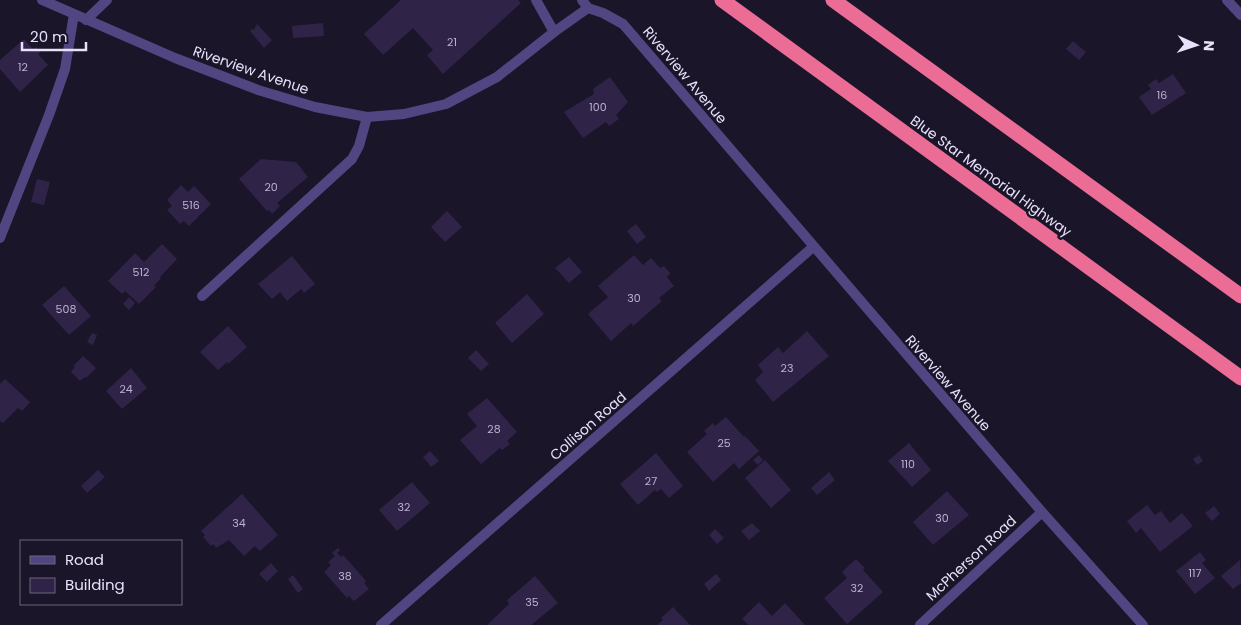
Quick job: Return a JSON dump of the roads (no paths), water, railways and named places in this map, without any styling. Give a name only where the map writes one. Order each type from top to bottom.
[{"type":"highway","name":"Blue Star Memorial Highway","points":[[722,0],[1241,378]]},
{"type":"highway","points":[[832,0],[1241,296]]},
{"type":"street","name":"Riverview Avenue","points":[[42,0],[176,58],[258,90],[315,107],[367,117],[404,114],[446,104],[498,77],[554,32],[585,4],[604,13],[623,24],[1042,512],[1143,625]]},
{"type":"street","points":[[86,20],[107,0]]},
{"type":"street","points":[[536,0],[554,32]]},
{"type":"street","points":[[1227,0],[1241,15]]},
{"type":"street","points":[[0,238],[65,70],[74,14]]},
{"type":"street","points":[[202,296],[352,159],[360,146],[367,117]]},
{"type":"street","name":"Collison Road","points":[[381,625],[813,247]]},
{"type":"street","name":"McPherson Road","points":[[920,625],[1042,512]]}]
